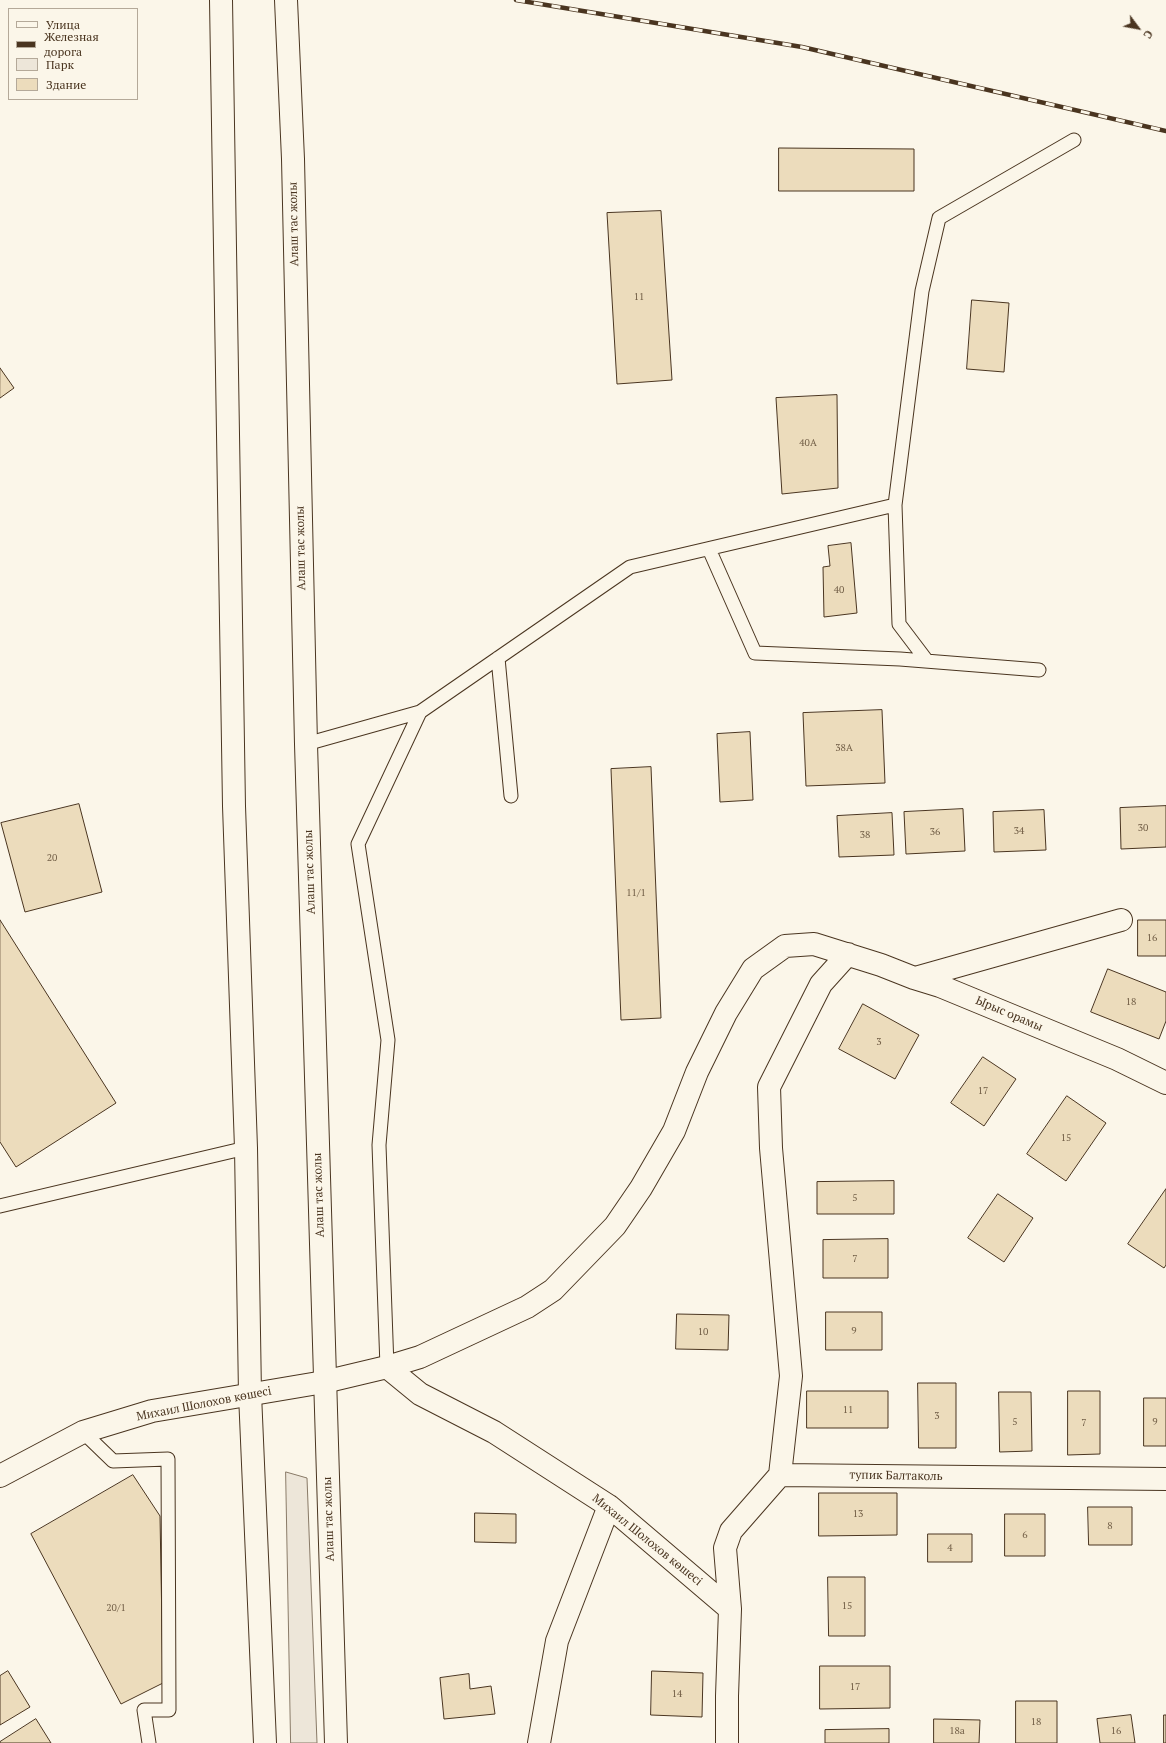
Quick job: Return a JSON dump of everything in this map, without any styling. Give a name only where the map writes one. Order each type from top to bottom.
[{"type":"street","points":[[222,0],[234,806],[246,1148],[250,1394],[265,1743]]},
{"type":"street","name":"Алаш тас жолы","points":[[286,0],[324,1382],[336,1743]]},
{"type":"street","points":[[914,978],[1121,920]]},
{"type":"street","name":"Ырыс орамы","points":[[387,1367],[420,1357],[520,1311],[553,1290],[615,1226],[641,1188],[674,1131],[697,1072],[726,1013],[752,969],[785,946],[814,944],[848,954],[940,986],[1117,1059],[1166,1082]]},
{"type":"street","points":[[728,1743],[727,1696],[730,1609],[725,1548],[731,1531],[780,1475],[791,1376],[771,1148],[769,1087],[820,984],[848,954]]},
{"type":"street","name":"Михаил Шолохов көшесі","points":[[0,1476],[83,1432],[152,1411],[324,1382],[387,1367],[420,1394],[494,1432],[609,1506],[730,1609]]},
{"type":"street","name":"тупик Балтаколь","points":[[780,1475],[1166,1479]]},
{"type":"street","points":[[539,1743],[558,1641],[609,1506]]},
{"type":"lane","points":[[927,662],[899,624],[895,506],[922,291],[939,218],[1074,140]]},
{"type":"lane","points":[[306,744],[420,712],[630,567],[895,506]]},
{"type":"lane","points":[[709,549],[755,653],[927,662],[1039,670]]},
{"type":"lane","points":[[498,658],[511,796]]},
{"type":"lane","points":[[387,1367],[379,1145],[388,1040],[358,844],[420,712]]},
{"type":"lane","points":[[0,1206],[246,1148]]},
{"type":"lane","points":[[83,1432],[113,1461],[168,1459],[168,1710],[144,1710],[149,1743]]},
{"type":"green space","points":[[286,1472],[307,1478],[317,1743],[291,1743]]},
{"type":"building","points":[[779,148],[914,149],[914,191],[779,191]]},
{"type":"building","points":[[661,211],[672,380],[617,384],[607,213]]},
{"type":"building","points":[[972,300],[1009,303],[1004,372],[967,369]]},
{"type":"building","points":[[0,368],[14,388],[0,398]]},
{"type":"building","points":[[837,395],[838,488],[782,494],[776,398]]},
{"type":"building","points":[[851,543],[857,613],[824,617],[823,567],[830,566],[828,546]]},
{"type":"building","points":[[882,710],[885,783],[806,786],[803,713]]},
{"type":"building","points":[[750,732],[753,800],[720,802],[717,734]]},
{"type":"building","points":[[651,767],[661,1018],[621,1020],[611,769]]},
{"type":"building","points":[[79,804],[102,892],[25,912],[1,823]]},
{"type":"building","points":[[1166,806],[1166,847],[1121,849],[1120,808]]},
{"type":"building","points":[[963,809],[965,851],[906,854],[904,812]]},
{"type":"building","points":[[1044,810],[1046,850],[994,852],[993,812]]},
{"type":"building","points":[[892,813],[894,855],[839,857],[837,816]]},
{"type":"building","points":[[0,920],[116,1103],[16,1167],[0,1142]]},
{"type":"building","points":[[1138,920],[1166,920],[1166,956],[1138,956]]},
{"type":"building","points":[[1108,969],[1166,992],[1166,1021],[1159,1039],[1091,1012]]},
{"type":"building","points":[[863,1004],[919,1035],[895,1079],[839,1049]]},
{"type":"building","points":[[983,1057],[1016,1079],[984,1126],[951,1103]]},
{"type":"building","points":[[1067,1096],[1106,1123],[1066,1181],[1027,1154]]},
{"type":"building","points":[[894,1181],[894,1214],[817,1214],[817,1182]]},
{"type":"building","points":[[1166,1189],[1166,1265],[1164,1268],[1128,1244]]},
{"type":"building","points":[[998,1194],[1033,1218],[1004,1262],[968,1238]]},
{"type":"building","points":[[888,1239],[888,1278],[823,1278],[823,1240]]},
{"type":"building","points":[[826,1312],[882,1312],[882,1350],[826,1350]]},
{"type":"building","points":[[677,1314],[729,1315],[728,1350],[676,1349]]},
{"type":"building","points":[[918,1383],[956,1383],[956,1448],[919,1448]]},
{"type":"building","points":[[807,1391],[888,1391],[888,1428],[807,1428]]},
{"type":"building","points":[[1068,1391],[1100,1391],[1100,1454],[1068,1455]]},
{"type":"building","points":[[999,1392],[1031,1392],[1032,1451],[1000,1452]]},
{"type":"building","points":[[1144,1398],[1166,1398],[1166,1446],[1144,1446]]},
{"type":"building","points":[[133,1475],[160,1516],[163,1683],[121,1704],[31,1534]]},
{"type":"building","points":[[819,1493],[897,1493],[897,1535],[819,1536]]},
{"type":"building","points":[[1088,1507],[1132,1507],[1132,1545],[1089,1545]]},
{"type":"building","points":[[475,1513],[516,1514],[516,1543],[475,1542]]},
{"type":"building","points":[[1005,1514],[1045,1514],[1045,1556],[1005,1556]]},
{"type":"building","points":[[928,1534],[972,1534],[972,1562],[928,1562]]},
{"type":"building","points":[[828,1577],[865,1577],[865,1636],[829,1636]]},
{"type":"building","points":[[820,1666],[890,1666],[890,1708],[820,1709]]},
{"type":"building","points":[[8,1671],[30,1707],[0,1725],[0,1676]]},
{"type":"building","points":[[652,1671],[703,1673],[702,1717],[651,1715]]},
{"type":"building","points":[[469,1674],[470,1689],[491,1686],[495,1714],[444,1719],[440,1678]]},
{"type":"building","points":[[1016,1701],[1057,1701],[1057,1743],[1016,1743]]},
{"type":"building","points":[[1131,1715],[1135,1743],[1100,1743],[1097,1719]]},
{"type":"building","points":[[1164,1715],[1166,1715],[1166,1743],[1164,1743]]},
{"type":"building","points":[[36,1719],[51,1743],[0,1743],[0,1742]]},
{"type":"building","points":[[934,1719],[980,1720],[979,1743],[934,1743]]},
{"type":"building","points":[[889,1729],[889,1743],[825,1743],[825,1730]]},
{"type":"railway","points":[[516,0],[802,47],[1166,131]]}]
